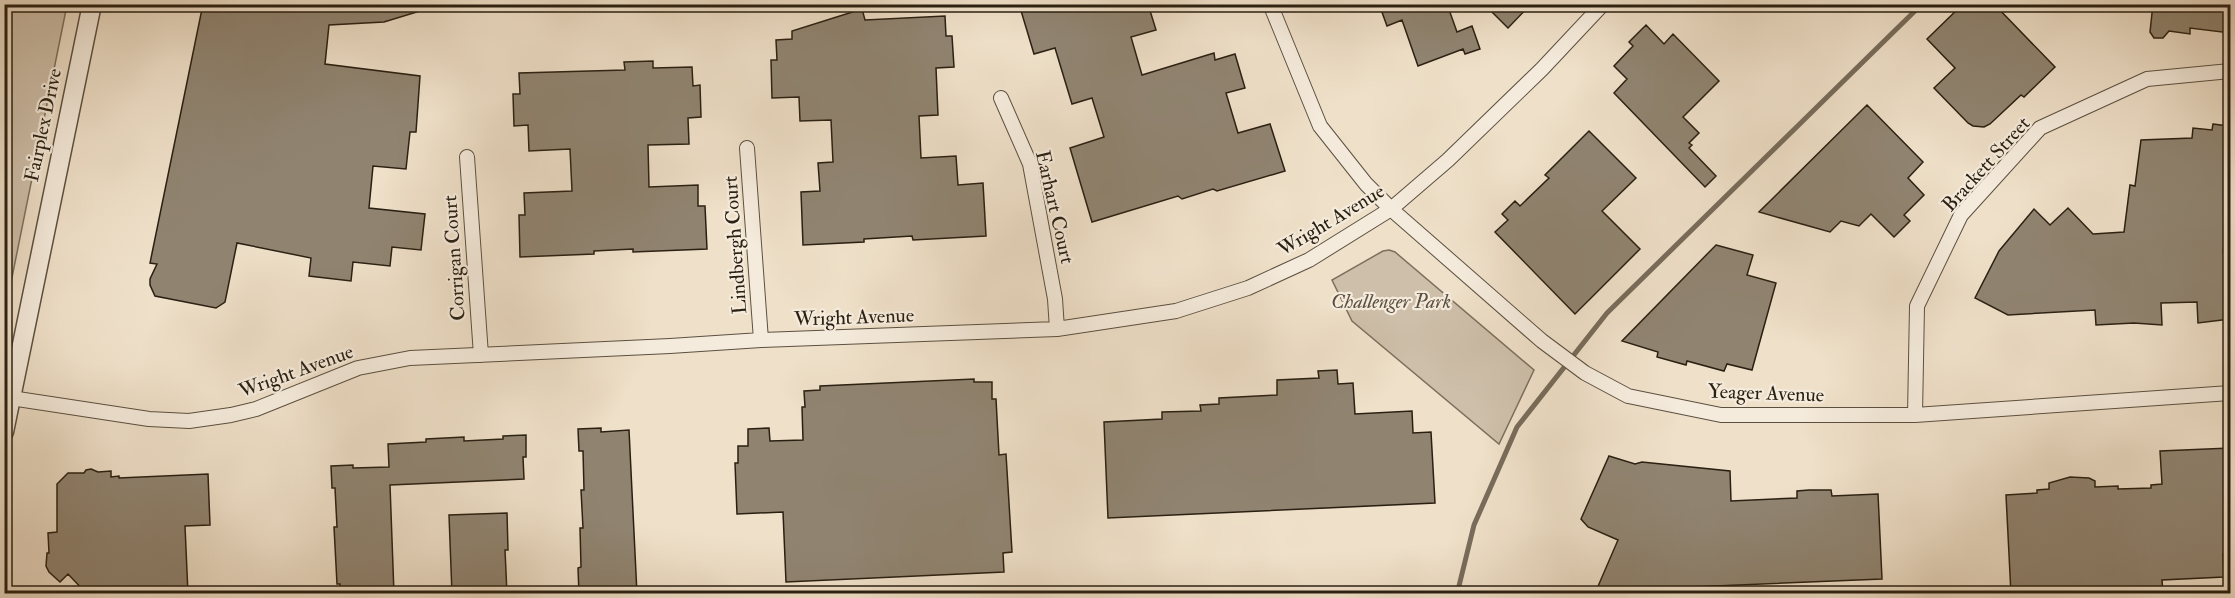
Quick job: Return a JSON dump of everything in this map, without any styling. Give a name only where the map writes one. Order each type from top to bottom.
[{"type":"street","name":"Fairplex Drive","points":[[4,432],[92,4]]},
{"type":"street","name":"Yeager Avenue","points":[[1272,4],[1320,126],[1366,184],[1391,209],[1552,348],[1585,373],[1628,396],[1720,415],[1915,415],[2230,393]]},
{"type":"street","name":"Wright Avenue","points":[[11,398],[149,419],[189,420],[231,415],[256,409],[358,368],[410,358],[761,340],[1058,329],[1176,311],[1248,288],[1309,260],[1391,209],[1465,143],[1550,60],[1603,4]]},
{"type":"street","name":"Brackett Street","points":[[1915,415],[1917,306],[1961,215],[2040,128],[2147,78],[2230,71]]},
{"type":"street","name":"Earhart Court","points":[[1001,98],[1030,164],[1055,299],[1058,329]]},
{"type":"street","name":"Lindbergh Court","points":[[747,148],[761,340]]},
{"type":"street","name":"Corrigan Court","points":[[467,157],[481,355]]},
{"type":"green space","points":[[4,5],[67,5],[5,312]]},
{"type":"green space","name":"Challenger Park","points":[[1383,251],[1395,252],[1534,370],[1499,444],[1352,321],[1332,280]]},
{"type":"building","points":[[203,4],[430,4],[430,8],[384,22],[329,25],[325,64],[420,76],[416,132],[410,132],[406,169],[373,166],[369,208],[425,214],[421,250],[392,247],[390,266],[353,262],[351,281],[309,276],[311,258],[237,243],[225,302],[216,308],[155,296],[150,279],[157,264],[150,263]]},
{"type":"building","points":[[1019,4],[1148,4],[1156,30],[1131,37],[1142,75],[1214,53],[1215,60],[1235,54],[1245,88],[1226,93],[1238,133],[1270,124],[1285,171],[1217,191],[1213,189],[1182,199],[1178,196],[1092,222],[1070,148],[1104,137],[1092,98],[1072,104],[1055,48],[1034,54]]},
{"type":"building","points":[[1379,4],[1447,4],[1457,32],[1472,26],[1480,49],[1465,54],[1463,49],[1418,66],[1402,20],[1387,26]]},
{"type":"building","points":[[1484,4],[1531,4],[1508,28]]},
{"type":"building","points":[[1963,4],[1994,4],[2055,67],[2024,97],[2021,95],[1984,127],[1968,123],[1934,88],[1955,68],[1927,39]]},
{"type":"building","points":[[2153,4],[2230,4],[2230,33],[2190,28],[2190,34],[2169,31],[2163,38],[2154,38],[2150,32]]},
{"type":"building","points":[[862,9],[865,20],[945,16],[946,36],[952,36],[954,67],[936,68],[938,115],[919,116],[921,158],[956,156],[958,185],[983,183],[986,236],[913,240],[912,236],[864,239],[864,242],[803,245],[801,192],[820,191],[818,163],[833,162],[831,120],[800,121],[799,97],[772,98],[771,60],[777,60],[776,40],[792,39],[792,31]]},
{"type":"building","points":[[1646,25],[1664,44],[1673,34],[1719,81],[1683,117],[1699,133],[1689,143],[1692,145],[1689,148],[1716,176],[1705,187],[1614,93],[1627,79],[1614,66],[1633,46],[1629,42]]},
{"type":"building","points":[[653,61],[653,68],[692,67],[693,86],[700,85],[701,117],[688,118],[689,144],[648,145],[649,187],[698,185],[698,206],[705,206],[707,249],[633,252],[633,249],[594,251],[594,254],[520,257],[519,215],[525,215],[524,193],[572,191],[570,149],[529,151],[528,125],[514,126],[513,94],[520,94],[519,73],[625,70],[624,62]]},
{"type":"building","points":[[1867,105],[1923,162],[1908,178],[1924,195],[1904,215],[1910,221],[1894,237],[1871,214],[1859,226],[1841,221],[1830,232],[1759,212]]},
{"type":"building","points":[[2213,124],[2228,126],[2230,130],[2228,172],[2230,172],[2227,195],[2230,197],[2223,252],[2230,251],[2230,319],[2198,323],[2197,302],[2161,303],[2162,325],[2134,323],[2096,325],[2095,310],[2008,315],[1975,298],[1999,251],[2034,209],[2050,225],[2068,208],[2093,234],[2124,232],[2130,185],[2135,186],[2141,140],[2192,138],[2193,128],[2212,130]]},
{"type":"building","points":[[1589,131],[1636,178],[1602,211],[1640,249],[1575,314],[1495,232],[1508,220],[1502,214],[1515,201],[1520,206],[1549,178],[1545,175]]},
{"type":"building","points":[[1716,245],[1753,255],[1747,275],[1776,283],[1752,370],[1727,364],[1724,371],[1687,361],[1686,365],[1657,357],[1658,352],[1622,341]]},
{"type":"building","points":[[1337,370],[1338,384],[1353,383],[1355,414],[1412,411],[1413,433],[1431,432],[1435,503],[1108,518],[1104,422],[1162,419],[1162,412],[1201,411],[1200,405],[1219,404],[1219,398],[1277,395],[1277,380],[1319,378],[1318,371]]},
{"type":"building","points":[[974,379],[974,382],[992,382],[992,399],[996,399],[999,455],[1006,454],[1012,552],[1003,553],[1004,572],[786,582],[783,512],[737,514],[735,463],[738,463],[738,446],[748,446],[748,429],[769,428],[770,441],[803,440],[804,391],[820,390],[820,386]]},
{"type":"building","points":[[601,428],[601,432],[629,430],[637,594],[579,594],[580,528],[583,528],[581,490],[584,490],[583,451],[579,451],[578,429]]},
{"type":"building","points":[[526,435],[526,457],[523,457],[524,479],[390,485],[394,594],[340,594],[340,584],[337,584],[334,527],[337,527],[335,488],[332,488],[331,466],[389,467],[388,444],[426,442],[426,439],[464,437],[464,441]]},
{"type":"building","points":[[2230,448],[2230,553],[2223,554],[2224,577],[2162,580],[2163,594],[2011,594],[2006,495],[2037,493],[2037,490],[2049,489],[2049,483],[2070,477],[2089,478],[2095,481],[2095,487],[2151,488],[2151,485],[2162,484],[2160,451]]},
{"type":"building","points":[[1609,456],[1635,464],[1642,462],[1730,471],[1731,501],[1797,498],[1797,491],[1809,490],[1831,490],[1832,496],[1878,494],[1882,579],[1596,591],[1618,540],[1588,527],[1581,519]]},
{"type":"building","points":[[91,469],[98,472],[111,471],[111,477],[119,476],[119,478],[208,474],[210,525],[185,526],[188,594],[87,594],[68,574],[60,582],[49,572],[46,566],[47,553],[49,553],[48,533],[57,532],[57,484],[68,473],[84,473]]},
{"type":"building","points":[[507,513],[508,550],[505,550],[507,594],[452,594],[449,515]]},
{"type":"waterway","points":[[1457,594],[1474,525],[1517,427],[1607,313],[1922,4]]}]
